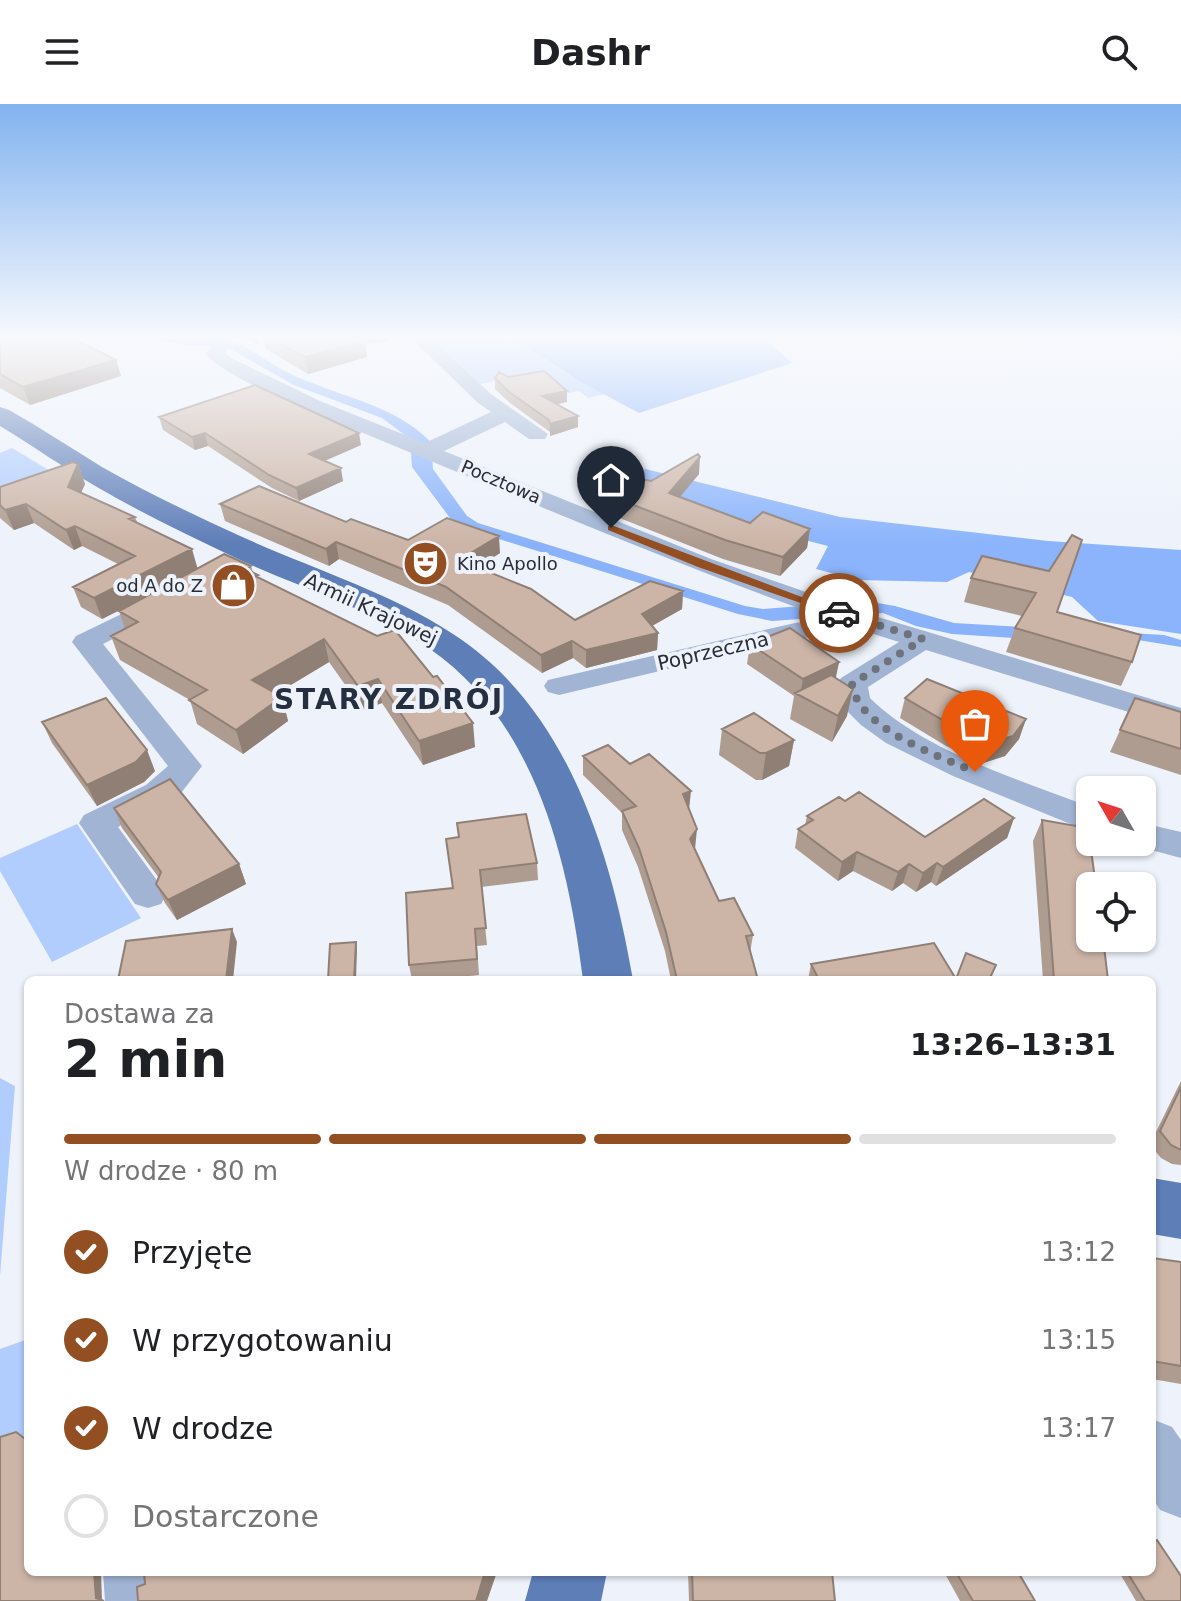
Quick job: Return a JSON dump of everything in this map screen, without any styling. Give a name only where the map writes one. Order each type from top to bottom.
[{"type":"main road","name":"Armii Krajowej","points":[[0,415],[117,487],[247,552],[429,634],[469,664],[512,710],[548,764],[586,870],[607,976]]},
{"type":"main road","points":[[1156,1207],[1181,1211]]},
{"type":"main road","points":[[563,1601],[569,1576]]},
{"type":"street","name":"Pocztowa","points":[[313,405],[428,449],[702,565],[862,621],[1181,718]]},
{"type":"street","points":[[494,405],[537,434]]},
{"type":"street","points":[[428,449],[506,413]]},
{"type":"street","points":[[148,894],[96,823],[158,792],[180,775],[186,766],[86,642],[194,584]]},
{"type":"street","name":"Poprzeczna","points":[[559,686],[795,631],[862,621]]},
{"type":"street","points":[[923,639],[852,684],[854,700],[876,722],[919,747],[1076,814]]},
{"type":"street","points":[[1156,839],[1181,845]]},
{"type":"street","points":[[1156,1453],[1181,1489]]},
{"type":"street","points":[[134,1576],[136,1601]]},
{"type":"shaded area","points":[[347,405],[380,408],[415,428],[431,442],[433,469],[467,516],[478,523],[745,606],[763,609],[866,601],[954,623],[1164,635],[1181,640],[1181,647],[1138,640],[1077,642],[952,634],[916,626],[883,613],[772,621],[738,614],[464,528],[450,518],[412,467],[410,439],[382,418]]},
{"type":"shaded area","points":[[624,405],[664,405],[639,413]]},
{"type":"shaded area","points":[[12,448],[62,478],[0,500],[0,453]]},
{"type":"shaded area","points":[[617,462],[840,517],[1048,541],[1181,550],[1181,634],[1098,621],[1072,597],[969,572],[947,582],[858,580],[816,569],[828,546],[617,492]]},
{"type":"shaded area","points":[[77,824],[141,918],[52,962],[0,871],[0,858]]},
{"type":"shaded area","points":[[0,1078],[15,1086],[0,1276]]},
{"type":"shaded area","points":[[24,1340],[24,1435],[0,1444],[0,1349]]},
{"type":"building","points":[[195,405],[298,405],[359,433],[309,454],[341,468],[296,488],[269,475],[205,433],[192,437],[159,417]]},
{"type":"building","points":[[527,405],[558,405],[578,416],[550,424],[549,420]]},
{"type":"building","points":[[698,454],[700,457],[669,493],[750,523],[763,512],[810,529],[783,557],[725,540],[602,493],[608,473],[651,481]]},
{"type":"building","points":[[73,462],[78,464],[68,487],[135,517],[129,519],[192,549],[94,598],[73,587],[135,556],[75,526],[66,530],[26,504],[5,510],[0,505],[0,487]]},
{"type":"building","points":[[259,486],[346,522],[351,519],[408,540],[447,518],[499,536],[459,560],[531,589],[575,620],[650,581],[683,591],[642,614],[658,633],[586,650],[572,641],[541,655],[446,587],[336,542],[326,549],[220,504]]},
{"type":"building","points":[[1072,535],[1082,540],[1057,612],[1141,635],[1132,662],[1015,628],[1036,593],[971,578],[982,556],[1049,571]]},
{"type":"building","points":[[224,554],[251,566],[246,569],[258,575],[255,576],[377,636],[395,630],[433,677],[437,676],[473,723],[419,741],[378,679],[358,686],[324,639],[252,680],[282,697],[236,730],[189,700],[207,690],[111,636],[138,622],[119,611]]},
{"type":"building","points":[[790,628],[839,662],[803,679],[750,644]]},
{"type":"building","points":[[831,675],[853,689],[838,716],[795,693]]},
{"type":"building","points":[[927,679],[1026,719],[1013,736],[990,742],[953,726],[905,698]]},
{"type":"building","points":[[106,698],[147,750],[136,762],[87,785],[42,722]]},
{"type":"building","points":[[1135,698],[1181,712],[1181,749],[1120,730]]},
{"type":"building","points":[[754,713],[794,740],[760,753],[722,729]]},
{"type":"building","points":[[608,745],[630,764],[649,754],[691,791],[683,794],[697,829],[690,839],[719,901],[734,898],[753,935],[746,936],[757,976],[676,976],[666,932],[639,848],[622,811],[636,806],[583,756]]},
{"type":"building","points":[[170,779],[239,864],[168,900],[156,884],[161,872],[114,808]]},
{"type":"building","points":[[859,792],[925,837],[984,799],[1014,818],[943,867],[937,863],[923,873],[909,864],[898,872],[857,852],[842,862],[798,829],[813,820],[807,816],[839,797],[845,801]]},
{"type":"building","points":[[526,814],[537,863],[480,870],[486,928],[475,929],[477,959],[409,965],[406,893],[453,888],[446,839],[459,837],[457,823]]},
{"type":"building","points":[[1042,820],[1076,826],[1076,856],[1092,856],[1094,872],[1076,872],[1076,952],[1105,952],[1108,976],[1054,976]]},
{"type":"building","points":[[232,929],[226,976],[119,976],[126,941]]},
{"type":"building","points":[[356,942],[354,976],[328,976],[330,944]]},
{"type":"building","points":[[934,943],[954,976],[817,976],[811,964]]},
{"type":"building","points":[[966,953],[996,965],[991,976],[957,976]]},
{"type":"building","points":[[1181,1087],[1181,1150],[1171,1145],[1160,1131]]},
{"type":"building","points":[[1156,1259],[1181,1262],[1181,1366],[1156,1362]]},
{"type":"building","points":[[16,1432],[24,1438],[24,1576],[94,1576],[96,1598],[104,1601],[0,1601],[0,1437]]},
{"type":"building","points":[[1156,1541],[1181,1576],[1181,1601],[1145,1601],[1129,1576],[1156,1576]]},
{"type":"building","points":[[144,1576],[484,1576],[476,1601],[138,1601],[137,1587],[145,1584]]},
{"type":"building","points":[[692,1576],[832,1576],[835,1601],[693,1601]]},
{"type":"building","points":[[958,1576],[1020,1576],[1035,1601],[973,1601]]},
{"type":"way so far","points":[[839,613],[923,639],[852,684],[854,700],[876,722],[919,747],[975,772]]},
{"type":"place","name":"Kino Apollo","points":[[426,564]]},
{"type":"place","name":"od A do Z","points":[[234,586]]},
{"type":"district","name":"STARY ZDRÓJ","points":[[389,699]]},
{"type":"route","points":[[611,528],[702,565],[839,613]]}]
